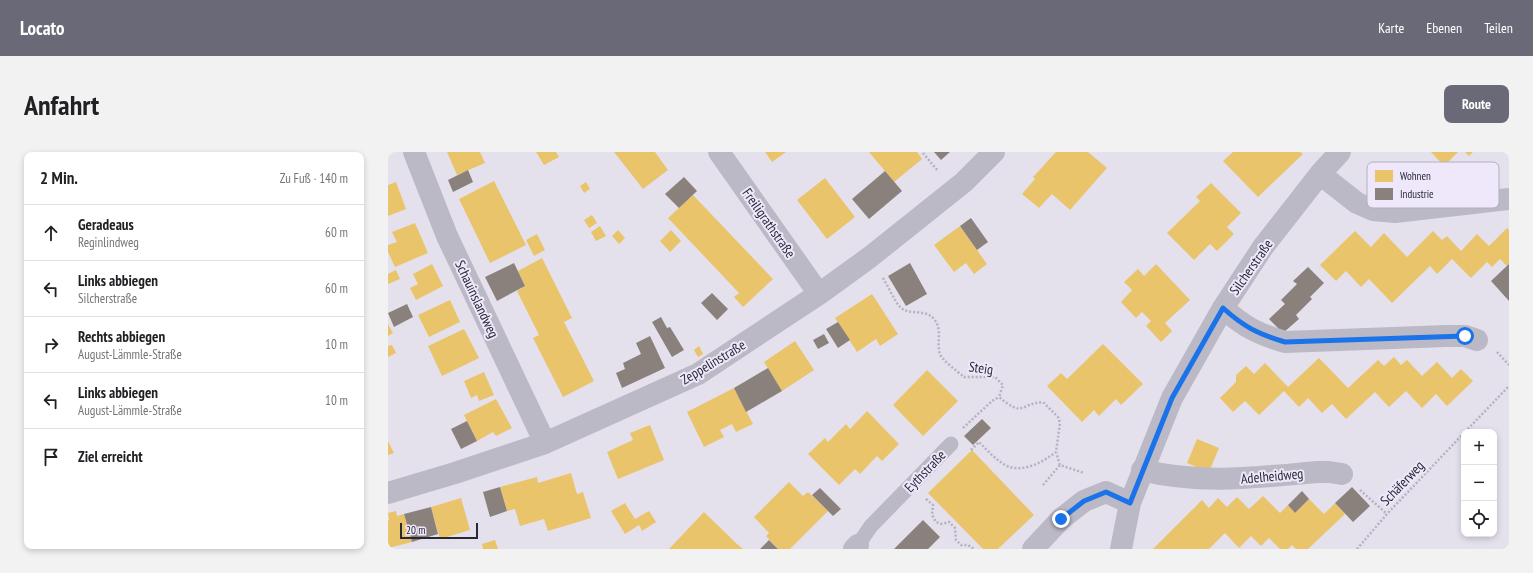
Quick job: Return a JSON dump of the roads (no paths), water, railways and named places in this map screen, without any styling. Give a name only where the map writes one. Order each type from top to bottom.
[{"type":"street","name":"Schauinslandweg","points":[[414,152],[447,236],[545,443]]},
{"type":"street","name":"Freiligrathstraße","points":[[719,152],[819,294]]},
{"type":"street","name":"Zeppelinstraße","points":[[388,493],[456,473],[545,443],[698,374],[819,294],[870,257],[964,182],[994,152]]},
{"type":"street","name":"Silcherstraße","points":[[1121,549],[1130,503],[1172,398],[1223,308],[1263,247],[1320,174],[1340,152]]},
{"type":"street","points":[[1320,174],[1356,203],[1367,208]]},
{"type":"street","points":[[1499,200],[1509,199]]},
{"type":"street","points":[[1368,208],[1373,210],[1395,212],[1430,208]]},
{"type":"street","points":[[1223,308],[1236,320],[1262,335],[1285,342],[1446,336],[1465,336],[1477,340]]},
{"type":"street","name":"Adelheidweg","points":[[1142,470],[1164,475],[1208,479],[1245,478],[1318,472],[1342,474]]},
{"type":"street","points":[[1033,549],[1061,519],[1084,501],[1106,492],[1130,503]]},
{"type":"lane","name":"Eythstraße","points":[[856,547],[871,526],[950,444]]}]
